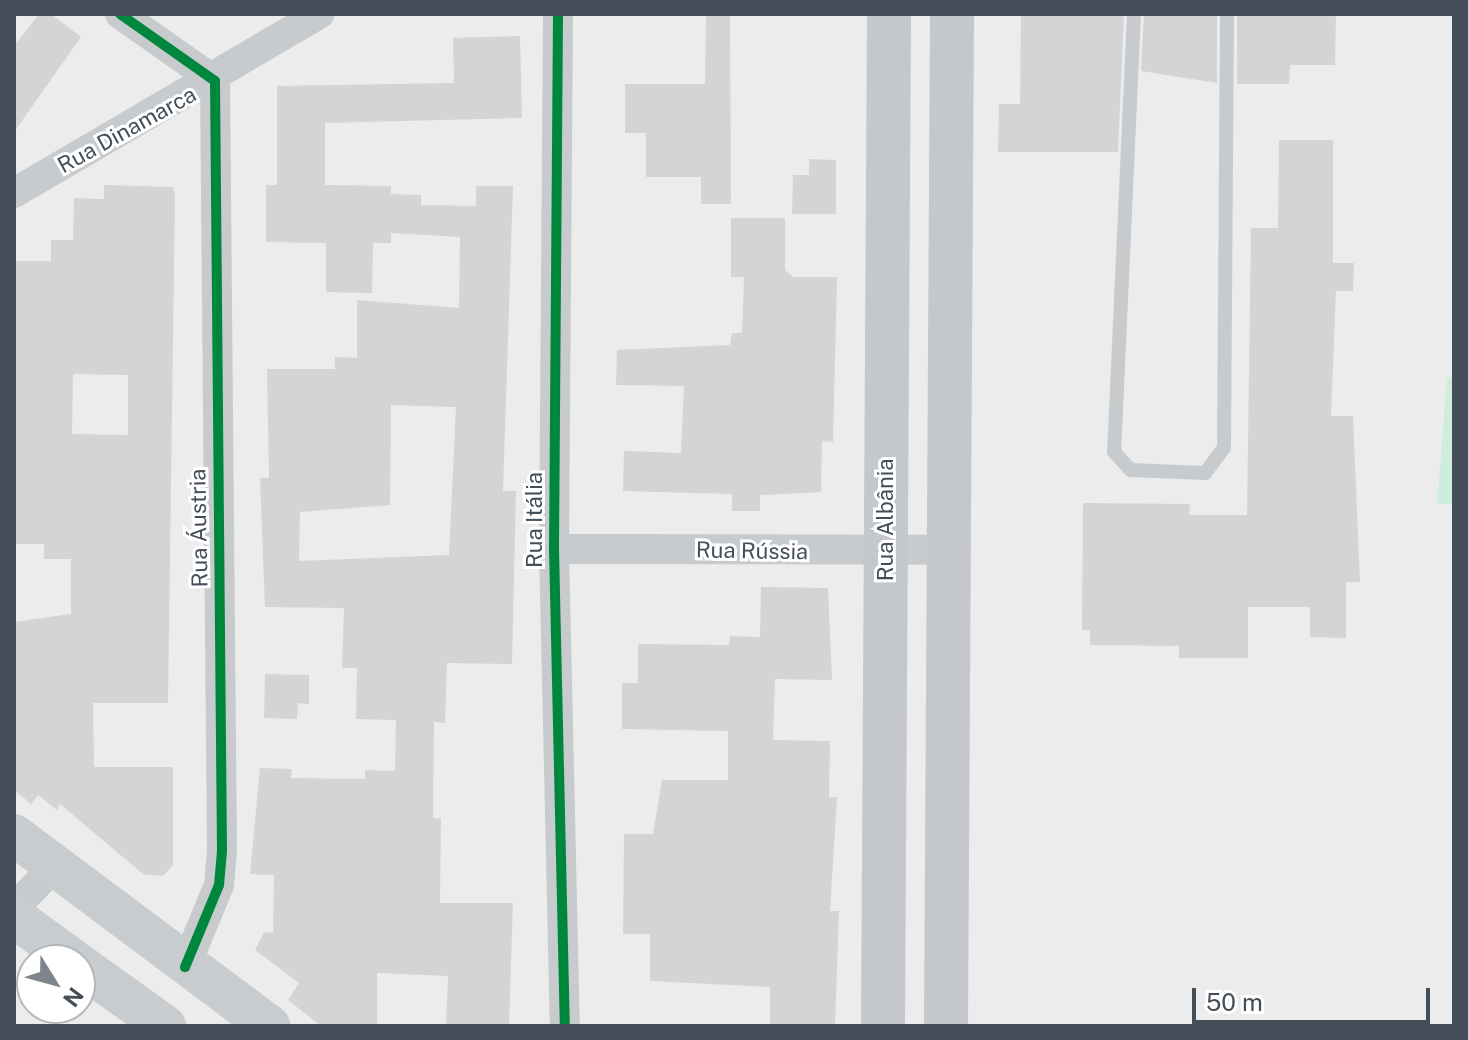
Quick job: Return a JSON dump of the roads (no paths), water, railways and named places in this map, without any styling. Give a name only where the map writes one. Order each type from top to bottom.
[{"type":"main road","name":"Rua Albânia","points":[[883,1026],[889,14]]},
{"type":"main road","points":[[946,1026],[952,14]]},
{"type":"main road","points":[[26,849],[269,1026]]},
{"type":"main road","points":[[14,917],[51,944]]},
{"type":"main road","points":[[96,976],[165,1026]]},
{"type":"street","points":[[120,14],[215,81]]},
{"type":"street","name":"Rua Dinamarca","points":[[14,193],[215,81],[319,14]]},
{"type":"street","name":"Rua Itália","points":[[558,14],[554,549],[565,1026]]},
{"type":"street","name":"Rua Áustria","points":[[185,967],[219,885],[222,851],[215,81]]},
{"type":"street","name":"Rua Rússia","points":[[554,549],[949,550]]},
{"type":"street","points":[[14,908],[26,849]]},
{"type":"lane","points":[[1134,14],[1114,452],[1131,470],[1205,473],[1224,448],[1227,14]]}]
